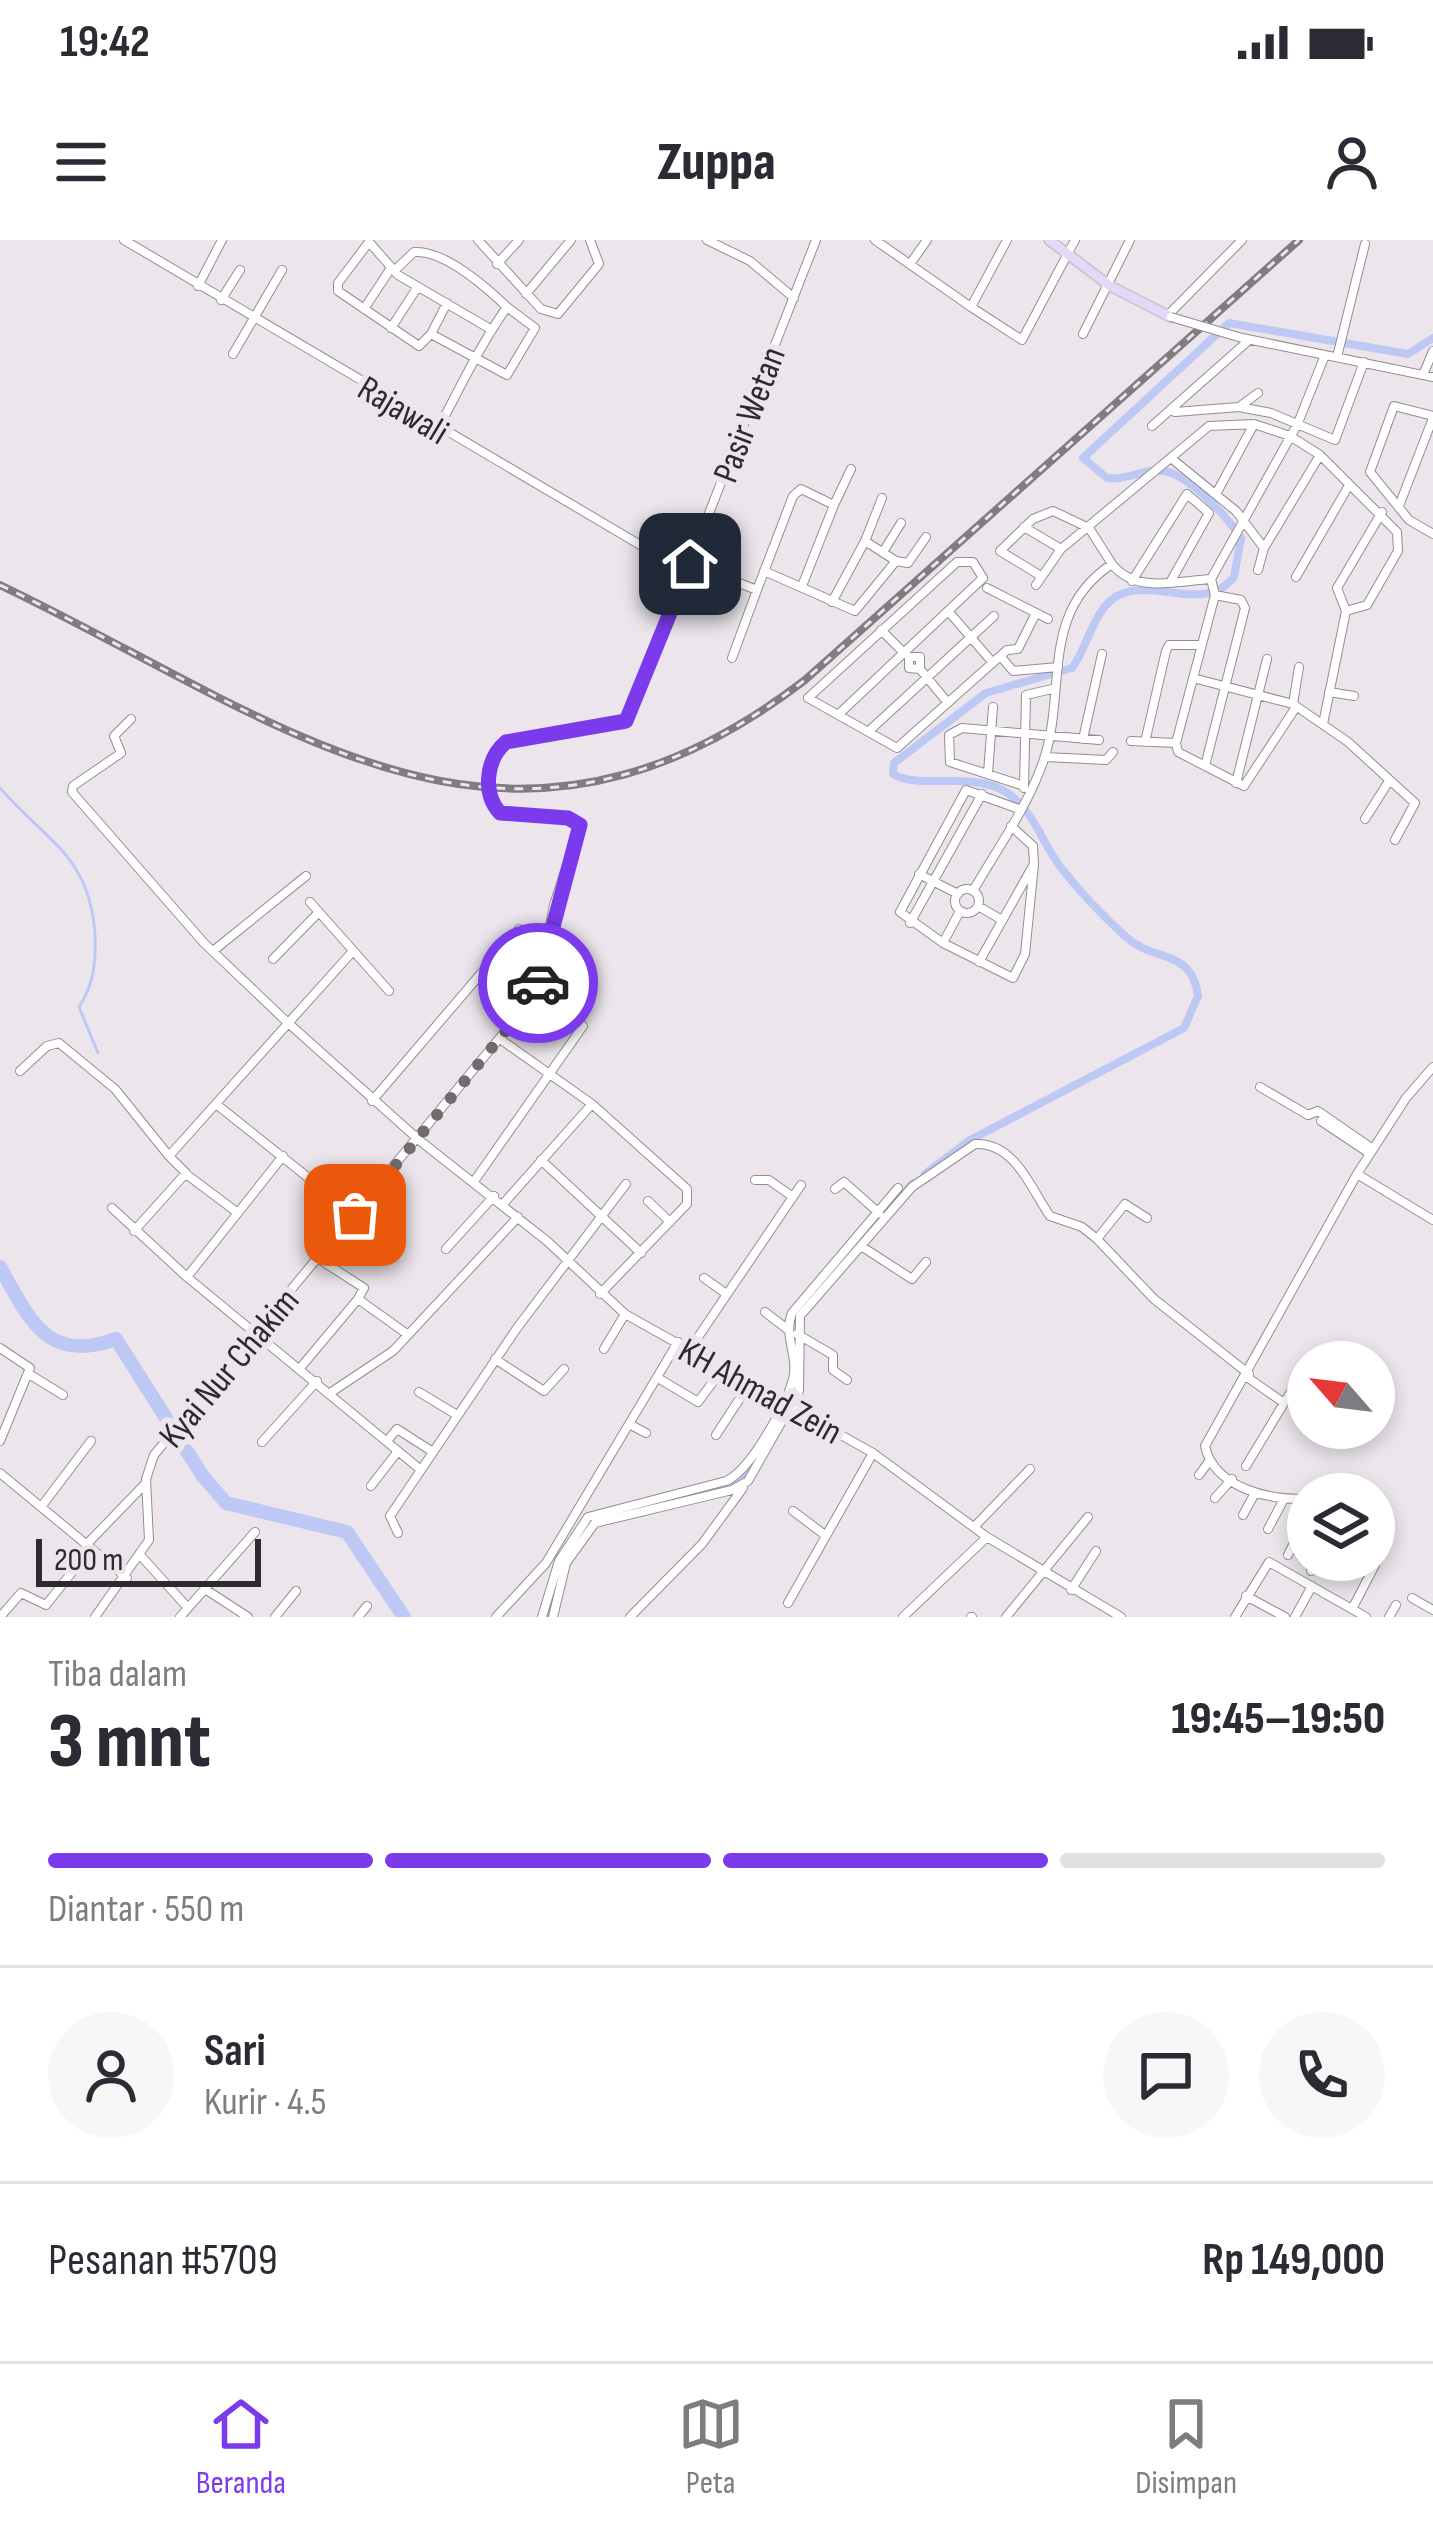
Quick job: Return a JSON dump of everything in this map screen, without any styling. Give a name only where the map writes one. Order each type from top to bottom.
[{"type":"main road","points":[[1049,240],[1110,286],[1169,316]]},
{"type":"street","name":"Rajawali","points":[[124,240],[438,429],[688,568],[757,590]]},
{"type":"street","points":[[198,286],[222,240]]},
{"type":"street","points":[[478,240],[541,309],[558,314],[599,264],[590,240]]},
{"type":"street","points":[[497,264],[520,240]]},
{"type":"street","points":[[526,294],[571,240]]},
{"type":"street","points":[[707,240],[750,261],[794,298]]},
{"type":"street","name":"Pasir Wetan","points":[[419,1140],[500,1039],[539,981],[554,905],[580,828],[568,818],[500,813],[489,796],[494,755],[506,742],[626,721],[816,240]]},
{"type":"street","points":[[875,240],[1022,340],[1075,240]]},
{"type":"street","points":[[910,264],[927,240]]},
{"type":"street","points":[[971,307],[1006,240]]},
{"type":"street","points":[[1083,334],[1130,240]]},
{"type":"street","points":[[1242,240],[1169,316],[1245,339],[1428,376],[1433,351]]},
{"type":"street","points":[[448,303],[421,346],[338,291],[341,278],[368,242],[417,288],[448,303],[492,330]]},
{"type":"street","points":[[1337,357],[1365,244]]},
{"type":"street","points":[[364,309],[393,270],[414,252],[424,252],[478,281],[535,330],[513,372],[502,374],[431,334]]},
{"type":"street","points":[[221,300],[240,270]]},
{"type":"street","points":[[233,354],[282,270]]},
{"type":"street","points":[[391,328],[417,288]]},
{"type":"street","points":[[438,429],[506,307]]},
{"type":"street","points":[[1152,426],[1173,412],[1245,339]]},
{"type":"street","points":[[1299,667],[1294,707],[1250,783],[1236,783],[1178,752],[1176,743],[1213,588],[1235,536],[1294,430],[1325,355]]},
{"type":"street","points":[[1173,412],[1335,440],[1364,362]]},
{"type":"street","points":[[1204,766],[1245,608],[1241,600],[1213,588],[1132,582],[1112,564],[1089,528],[1053,512],[1024,527],[1000,551],[1038,580],[1061,549],[1089,528],[1159,472],[1208,418],[1239,407],[1258,393]]},
{"type":"street","points":[[1399,506],[1433,415],[1394,406],[1370,472],[1415,525],[1433,534]]},
{"type":"street","points":[[1239,407],[1294,430],[1348,487],[1382,512],[1400,546],[1367,605],[1346,611]]},
{"type":"street","points":[[1216,494],[1255,424]]},
{"type":"street","points":[[1258,570],[1264,548],[1320,455]]},
{"type":"street","points":[[1170,461],[1216,494],[1264,548]]},
{"type":"street","points":[[802,586],[850,469]]},
{"type":"street","points":[[1296,577],[1348,487]]},
{"type":"street","points":[[732,658],[796,492],[835,505]]},
{"type":"street","points":[[1132,582],[1187,494],[1209,513],[1170,582]]},
{"type":"street","points":[[832,602],[882,498]]},
{"type":"street","points":[[1323,724],[1346,611],[1339,582],[1382,512]]},
{"type":"street","points":[[883,552],[901,523]]},
{"type":"street","points":[[1024,527],[1061,549]]},
{"type":"street","points":[[865,541],[896,561],[908,563],[926,537]]},
{"type":"street","points":[[764,571],[855,611],[896,561]]},
{"type":"street","points":[[840,713],[907,655],[983,578],[973,562],[950,567],[808,697],[897,748],[998,660],[1018,649],[1036,613]]},
{"type":"street","points":[[1002,920],[978,906],[973,891],[1045,757],[1052,689],[1074,598],[1112,564]]},
{"type":"street","points":[[987,588],[1048,619]]},
{"type":"street","points":[[949,612],[1009,670],[1057,672]]},
{"type":"street","points":[[869,730],[923,673],[994,616]]},
{"type":"street","points":[[880,630],[907,655],[909,668],[923,673],[949,704]]},
{"type":"street","points":[[1145,742],[1169,645],[1202,644]]},
{"type":"street","points":[[1018,649],[1024,657],[1021,668]]},
{"type":"street","points":[[1083,739],[1102,653]]},
{"type":"street","points":[[1236,783],[1267,659]]},
{"type":"street","points":[[1193,678],[1294,707],[1323,724],[1415,803],[1394,840]]},
{"type":"street","points":[[1022,799],[1028,692],[1052,689]]},
{"type":"street","points":[[1329,692],[1354,696]]},
{"type":"street","points":[[988,773],[993,706]]},
{"type":"street","name":"KH Ahmad Zein","points":[[131,719],[114,736],[122,753],[71,790],[213,951],[372,1101],[518,1216],[625,1314],[873,1453],[987,1538],[1120,1617]]},
{"type":"street","points":[[1022,799],[988,773],[950,762],[947,743],[954,729],[1099,740]]},
{"type":"street","points":[[1131,741],[1176,743]]},
{"type":"street","points":[[1045,757],[1106,760],[1113,752]]},
{"type":"street","points":[[1365,819],[1389,781]]},
{"type":"street","points":[[1010,826],[1033,846],[1034,864],[1024,954],[1015,977],[943,943],[910,923],[900,910],[966,790],[1022,799]]},
{"type":"street","points":[[910,923],[982,794]]},
{"type":"street","points":[[979,962],[1034,864]]},
{"type":"street","points":[[919,874],[958,894],[973,891]]},
{"type":"street","points":[[213,951],[306,876]]},
{"type":"street","points":[[943,943],[960,911],[958,894]]},
{"type":"street","points":[[310,902],[389,991]]},
{"type":"street","points":[[960,911],[978,906]]},
{"type":"street","points":[[273,959],[320,912]]},
{"type":"street","points":[[372,1101],[519,929]]},
{"type":"street","points":[[169,1156],[353,951]]},
{"type":"street","points":[[475,1180],[584,1025]]},
{"type":"street","points":[[500,1039],[551,1071],[687,1189],[686,1204],[600,1294]]},
{"type":"street","points":[[20,1071],[47,1046],[59,1043],[115,1089],[186,1174],[238,1213]]},
{"type":"street","points":[[1199,1475],[1210,1460],[1209,1438],[1248,1376],[1303,1264],[1371,1151],[1433,1066]]},
{"type":"street","points":[[1260,1087],[1309,1115],[1318,1111],[1371,1151]]},
{"type":"street","points":[[216,1104],[355,1215]]},
{"type":"street","points":[[503,1204],[592,1104]]},
{"type":"street","points":[[1321,1121],[1371,1151]]},
{"type":"street","name":"Kyai Nur Chakim","points":[[95,1617],[141,1556],[150,1526],[146,1483],[154,1455],[419,1140]]},
{"type":"street","points":[[630,1617],[702,1544],[748,1481],[803,1376],[792,1331],[795,1308],[912,1187],[982,1144],[1011,1159],[1050,1216],[1082,1227],[1154,1299],[1284,1403]]},
{"type":"street","points":[[187,1277],[283,1156]]},
{"type":"street","points":[[541,1160],[641,1253]]},
{"type":"street","points":[[134,1232],[186,1174]]},
{"type":"street","points":[[1357,1174],[1433,1220]]},
{"type":"street","points":[[755,1180],[769,1180],[793,1197]]},
{"type":"street","points":[[835,1189],[844,1181],[881,1215]]},
{"type":"street","points":[[398,1533],[390,1516],[495,1359],[626,1184]]},
{"type":"street","points":[[690,1349],[801,1185]]},
{"type":"street","points":[[792,1331],[803,1310],[861,1246],[898,1188]]},
{"type":"street","points":[[446,1249],[494,1196]]},
{"type":"street","points":[[648,1201],[670,1222]]},
{"type":"street","points":[[1097,1239],[1124,1204],[1147,1218]]},
{"type":"street","points":[[112,1208],[187,1277],[259,1331],[421,1470]]},
{"type":"street","points":[[330,1393],[378,1364],[518,1216]]},
{"type":"street","points":[[861,1246],[910,1278],[926,1262]]},
{"type":"street","points":[[301,1367],[364,1288],[319,1259]]},
{"type":"street","points":[[704,1278],[725,1293]]},
{"type":"street","points":[[358,1299],[407,1334]]},
{"type":"street","points":[[765,1312],[832,1355],[832,1369],[848,1380]]},
{"type":"street","points":[[604,1349],[625,1314]]},
{"type":"street","points":[[496,1617],[542,1569],[678,1342]]},
{"type":"street","points":[[0,1348],[28,1365],[29,1374],[0,1442]]},
{"type":"street","points":[[495,1359],[544,1391],[564,1369]]},
{"type":"street","points":[[658,1378],[698,1402],[724,1367]]},
{"type":"street","points":[[29,1374],[63,1395]]},
{"type":"street","points":[[262,1442],[317,1381]]},
{"type":"street","points":[[716,1435],[750,1383]]},
{"type":"street","points":[[419,1392],[457,1415]]},
{"type":"street","points":[[1246,1466],[1287,1398]]},
{"type":"street","points":[[629,1424],[646,1433]]},
{"type":"street","points":[[542,1617],[569,1551],[596,1512],[736,1477],[774,1426]]},
{"type":"street","points":[[386,1442],[396,1429],[433,1452]]},
{"type":"street","points":[[41,1507],[91,1441]]},
{"type":"street","points":[[371,1486],[398,1450]]},
{"type":"street","points":[[788,1603],[873,1453]]},
{"type":"street","points":[[1210,1460],[1255,1493],[1287,1499]]},
{"type":"street","points":[[975,1526],[1030,1469]]},
{"type":"street","points":[[0,1473],[127,1578]]},
{"type":"street","points":[[1214,1498],[1232,1479]]},
{"type":"street","points":[[569,1551],[587,1529],[604,1518],[732,1490],[748,1481]]},
{"type":"street","points":[[0,1617],[21,1593],[46,1605],[88,1546],[146,1483]]},
{"type":"street","points":[[1243,1515],[1255,1493]]},
{"type":"street","points":[[1268,1529],[1284,1499]]},
{"type":"street","points":[[793,1511],[825,1535]]},
{"type":"street","points":[[1006,1617],[1088,1517]]},
{"type":"street","points":[[180,1617],[255,1532]]},
{"type":"street","points":[[905,1616],[987,1538]]},
{"type":"street","points":[[1071,1590],[1096,1551]]},
{"type":"street","points":[[141,1556],[188,1608]]},
{"type":"street","points":[[1235,1617],[1268,1562],[1366,1617]]},
{"type":"street","points":[[542,1569],[556,1577]]},
{"type":"street","points":[[553,1617],[556,1577]]},
{"type":"street","points":[[1352,1609],[1367,1581]]},
{"type":"street","points":[[1295,1617],[1312,1586]]},
{"type":"street","points":[[205,1589],[248,1617]]},
{"type":"street","points":[[289,1617],[278,1613],[296,1592]]},
{"type":"street","points":[[1246,1597],[1285,1617]]},
{"type":"street","points":[[1412,1598],[1433,1610]]},
{"type":"street","points":[[1389,1617],[1396,1605]]},
{"type":"street","points":[[358,1617],[367,1606]]},
{"type":"waterway","points":[[925,1174],[970,1140],[1184,1028],[1198,996],[1194,981],[1180,963],[1137,945],[1093,905],[1062,869],[1026,810],[1009,794],[980,783],[905,779],[893,774],[894,763],[986,693],[1072,668],[1096,619],[1117,596],[1146,590],[1208,593],[1234,577],[1241,538],[1195,488],[1163,471],[1107,478],[1083,458],[1229,323],[1408,354],[1433,338]]},
{"type":"waterway","points":[[0,788],[64,852],[85,886],[95,955],[91,981],[79,1007],[98,1053]]},
{"type":"waterway","points":[[826,1278],[913,1183]]},
{"type":"waterway","points":[[0,1267],[32,1320],[57,1341],[73,1346],[116,1339],[202,1475],[226,1503],[347,1532],[404,1617]]},
{"type":"waterway","points":[[701,1491],[743,1477],[763,1446]]},
{"type":"waterway","points":[[550,1617],[555,1584]]},
{"type":"railway","points":[[0,585],[300,736],[396,770],[492,788],[591,782],[695,748],[805,680],[1299,240]]},
{"type":"way so far","points":[[355,1215],[522,1011],[538,983]]},
{"type":"route","points":[[538,983],[554,905],[580,825],[568,818],[500,813],[489,796],[494,755],[506,742],[626,721],[690,564]]}]
